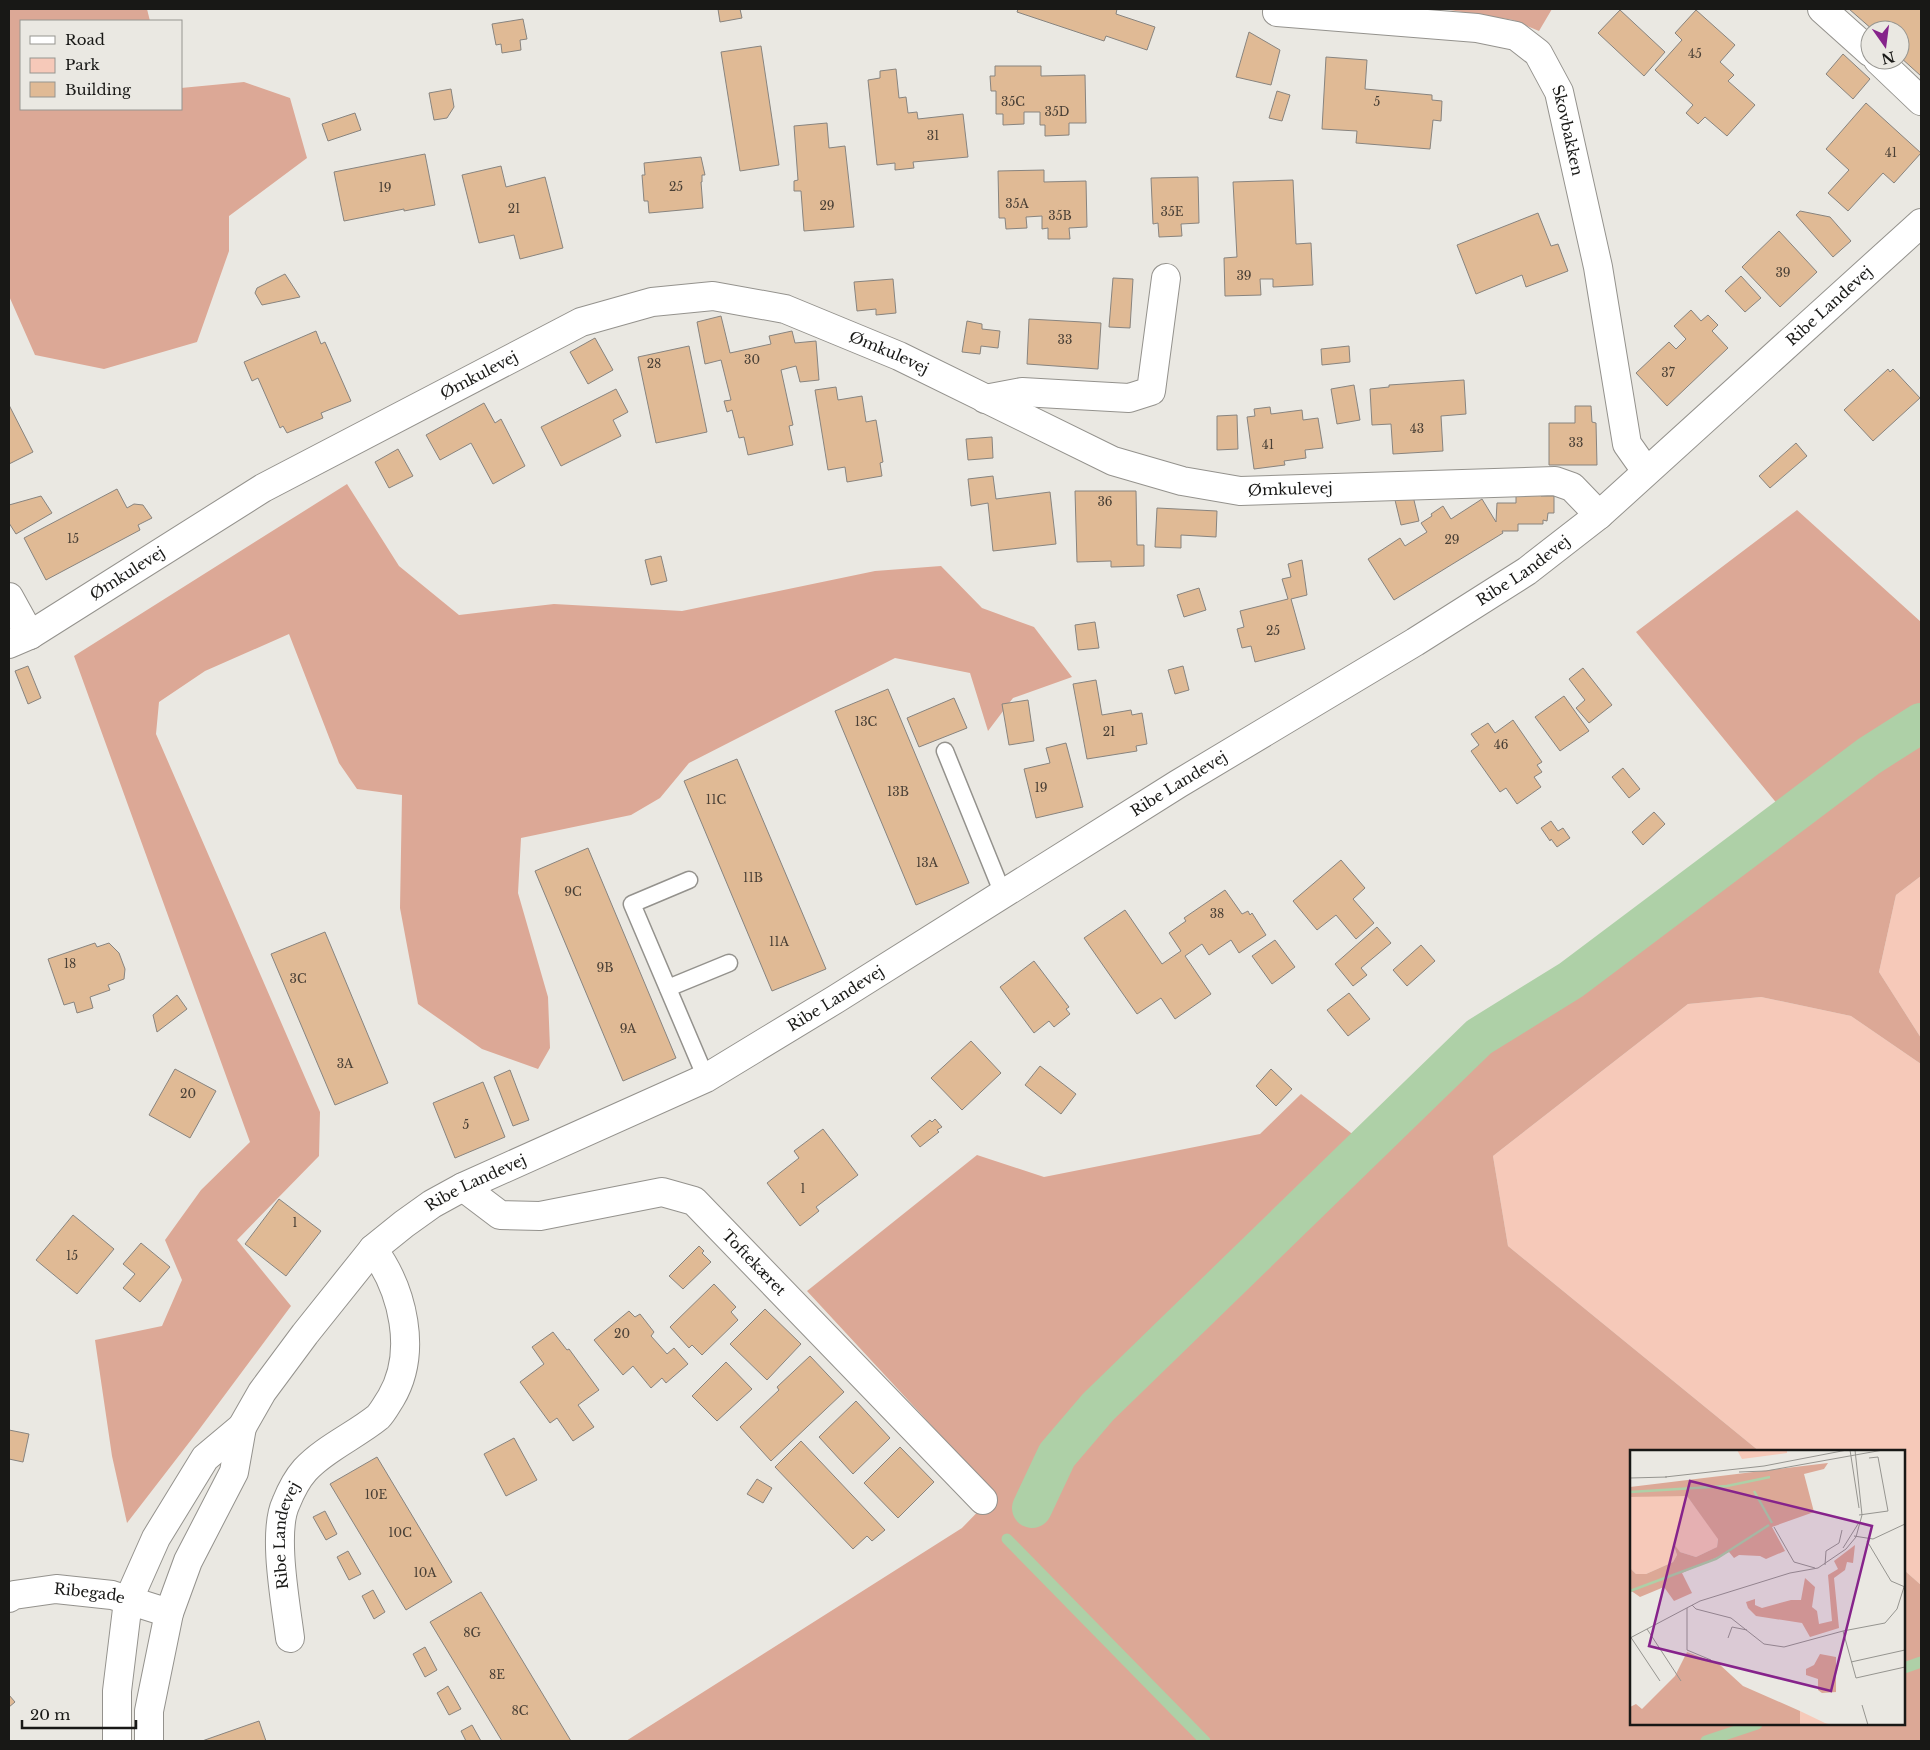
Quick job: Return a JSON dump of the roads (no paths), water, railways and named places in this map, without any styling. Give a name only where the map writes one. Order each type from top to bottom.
[{"type":"street","points":[[1822,9],[1860,43]]},
{"type":"street","name":"Skovbakken","points":[[1277,12],[1477,28],[1516,36],[1538,53],[1559,92],[1562,102],[1598,267],[1627,444],[1646,471]]},
{"type":"street","points":[[1888,70],[1921,101]]},
{"type":"street","name":"Ribe Landevej","points":[[117,1741],[117,1691],[128,1601],[156,1538],[205,1458],[242,1426],[262,1392],[304,1334],[373,1249],[432,1204],[463,1187],[706,1078],[812,1015],[1178,784],[1415,642],[1527,571],[1599,515],[1921,223]]},
{"type":"street","points":[[986,399],[1022,392],[1128,398],[1151,391],[1166,278]]},
{"type":"street","name":"Ømkulevej","points":[[19,640],[263,488],[581,322],[652,302],[713,296],[785,309],[899,356],[1113,461],[1182,481],[1240,491],[1555,481],[1572,487],[1599,515]]},
{"type":"street","points":[[9,597],[19,640]]},
{"type":"street","name":"Toftekæret","points":[[463,1187],[500,1214],[540,1216],[662,1192],[694,1201],[983,1500]]},
{"type":"street","name":"Ribe Landevej","points":[[290,1638],[279,1540],[284,1505],[304,1471],[344,1440],[380,1416],[398,1385],[406,1341],[403,1316],[386,1266],[373,1249]]},
{"type":"street","name":"Ribe Landevej","points":[[149,1741],[149,1711],[169,1613],[188,1561],[234,1472],[242,1426]]},
{"type":"street","name":"Ribegade","points":[[11,1592],[56,1589],[112,1595],[169,1613]]},
{"type":"lane","points":[[945,751],[1003,894]]},
{"type":"lane","points":[[689,880],[632,904],[706,1078]]},
{"type":"lane","points":[[668,988],[728,963]]},
{"type":"waterway","points":[[1032,1508],[1057,1455],[1098,1407],[1479,1037],[1571,980],[1869,756],[1921,723]]},
{"type":"waterway","points":[[1007,1539],[1205,1741]]},
{"type":"waterway","points":[[1905,1668],[1921,1662]]},
{"type":"waterway","points":[[1706,1741],[1754,1725]]}]
